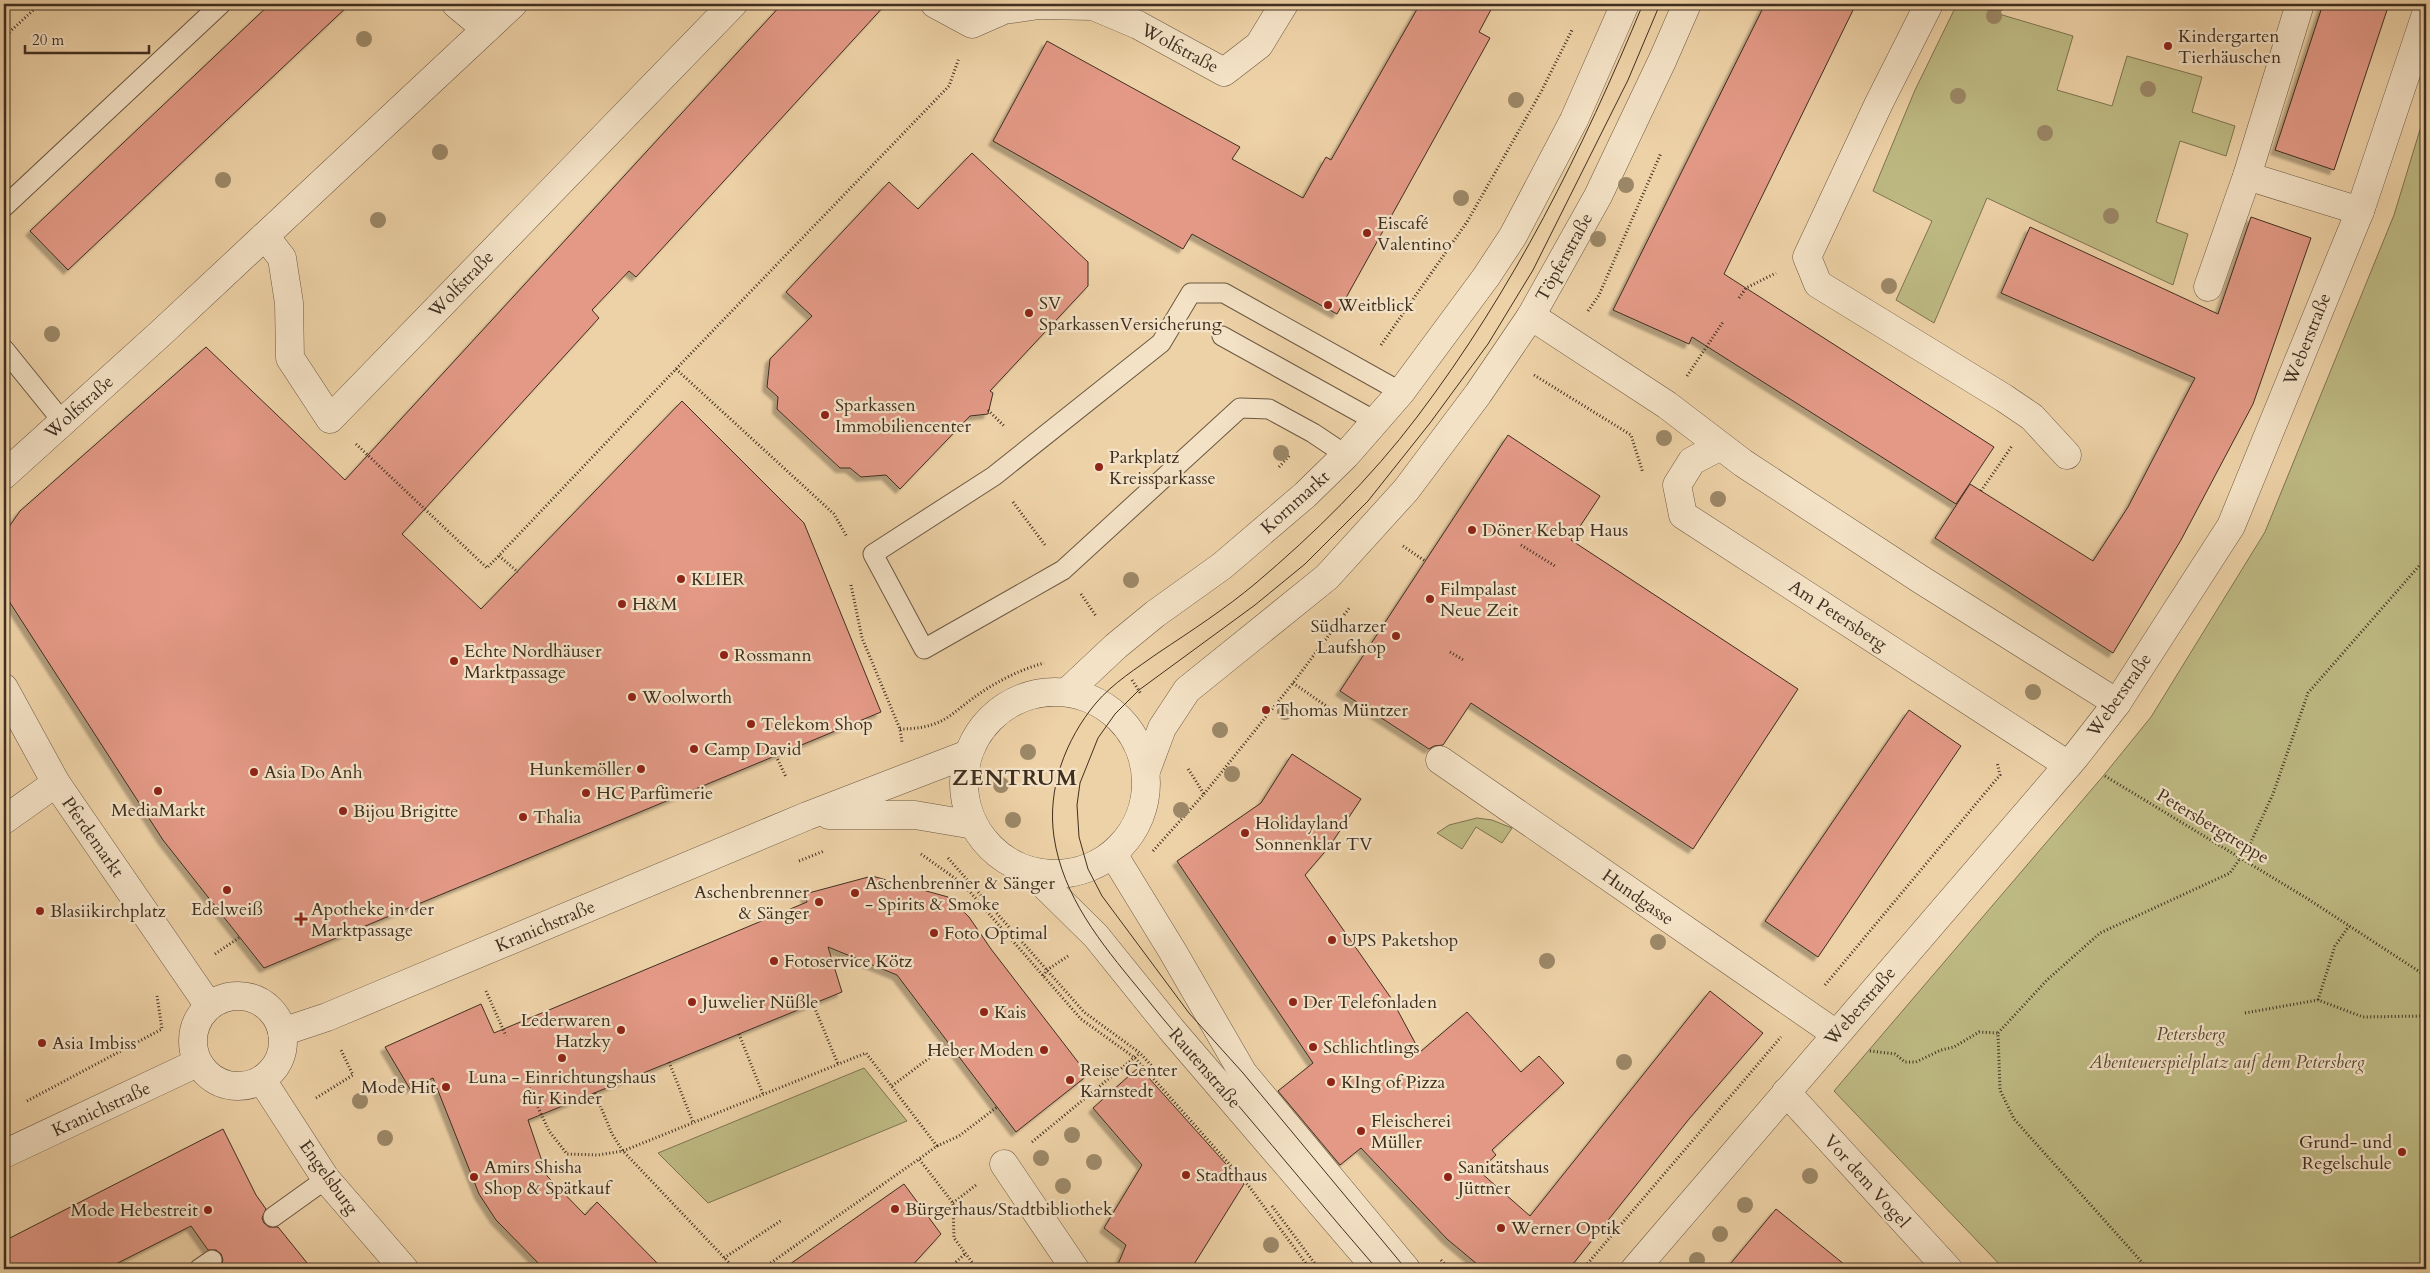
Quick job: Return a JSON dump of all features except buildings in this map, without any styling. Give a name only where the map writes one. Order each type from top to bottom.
[{"type":"street","points":[[456,4],[486,29]]},
{"type":"street","name":"Wolfstraße","points":[[4,475],[265,236],[513,4]]},
{"type":"street","name":"Wolfstraße","points":[[330,419],[732,4]]},
{"type":"street","points":[[935,4],[972,24]]},
{"type":"street","name":"Wolfstraße","points":[[972,24],[1004,10],[1039,5],[1094,6],[1138,25],[1224,72],[1259,45],[1284,4]]},
{"type":"street","name":"Kornmarkt","points":[[1067,692],[1116,646],[1155,614],[1222,566],[1305,495],[1377,422],[1486,276],[1513,236],[1574,120],[1624,4]]},
{"type":"street","name":"Töpferstraße","points":[[1162,728],[1188,690],[1327,577],[1406,490],[1478,394],[1531,316],[1598,196],[1663,59],[1686,4]]},
{"type":"street","points":[[1929,4],[1878,103],[1807,257],[1818,284],[2032,417],[2067,455]]},
{"type":"street","points":[[2208,287],[2247,176],[2300,4]]},
{"type":"street","name":"Weberstraße","points":[[1635,1269],[2068,765],[2117,703],[2231,526],[2360,211],[2426,14]]},
{"type":"street","points":[[2247,176],[2360,211]]},
{"type":"street","points":[[265,236],[282,258],[289,303],[290,358],[330,419]]},
{"type":"street","points":[[1531,316],[1667,405],[1719,447],[1920,579],[2117,703]]},
{"type":"street","name":"Am Petersberg","points":[[1719,447],[1692,461],[1677,485],[1683,515],[2068,765]]},
{"type":"street","name":"Pferdemarkt","points":[[4,688],[56,783],[209,1006]]},
{"type":"street","points":[[1146,771],[1136,742],[1115,714],[1096,702],[1067,692],[1040,693],[1017,700],[995,714],[978,735],[968,754],[964,773],[964,792],[974,825],[985,842],[999,856],[1030,871],[1047,874],[1065,874],[1088,869],[1113,854],[1133,831],[1144,804],[1146,771],[1162,728]]},
{"type":"street","name":"Kranichstraße","points":[[282,1032],[327,1017],[807,816],[968,754]]},
{"type":"street","name":"Hundgasse","points":[[1440,760],[1836,1034]]},
{"type":"street","points":[[4,820],[56,783]]},
{"type":"street","name":"Kranichstraße","points":[[807,816],[920,815],[974,825]]},
{"type":"street","name":"Rautenstraße","points":[[1113,854],[1173,952],[1243,1073],[1406,1269]]},
{"type":"street","name":"Rautenstraße","points":[[1030,871],[1096,936],[1171,1029],[1377,1269]]},
{"type":"street","points":[[239,996],[254,999],[267,1007],[277,1019],[282,1032],[283,1046],[280,1059],[272,1071],[262,1080],[249,1085],[236,1087],[221,1084],[207,1075],[198,1063],[192,1048],[193,1032],[199,1017],[209,1006],[223,998],[239,996]]},
{"type":"street","name":"Kranichstraße","points":[[4,1154],[198,1063]]},
{"type":"street","name":"Engelsburg","points":[[262,1080],[326,1179],[404,1269]]},
{"type":"street","name":"Vor dem Vogel","points":[[1786,1092],[1948,1269]]},
{"type":"street","points":[[1004,1164],[1074,1269]]},
{"type":"lane","points":[[4,207],[221,4]]},
{"type":"lane","points":[[1346,455],[1313,433],[1269,409],[1240,408],[1063,570],[924,649],[873,554],[994,476],[1161,343],[1190,293],[1224,293],[1401,392]]},
{"type":"lane","points":[[1222,336],[1377,422]]},
{"type":"lane","points":[[4,349],[63,422]]},
{"type":"lane","points":[[273,1217],[326,1179]]},
{"type":"path","points":[[4,37],[40,4]]},
{"type":"path","points":[[1363,371],[1467,222],[1542,90],[1576,21]]},
{"type":"path","points":[[330,419],[487,568],[949,86],[972,24]]},
{"type":"path","points":[[1739,298],[1746,288],[1807,257]]},
{"type":"path","points":[[1667,405],[1723,322]]},
{"type":"path","points":[[676,369],[834,514],[849,540]]},
{"type":"path","points":[[1534,375],[1631,434],[1638,453],[1644,480]]},
{"type":"path","points":[[1981,491],[2032,417]]},
{"type":"path","points":[[1274,472],[1313,433]]},
{"type":"path","points":[[1028,520],[1042,540]]},
{"type":"path","points":[[1398,543],[1425,561]]},
{"type":"path","points":[[1521,545],[1555,566]]},
{"type":"path","points":[[499,556],[518,572]]},
{"type":"path","points":[[2148,1269],[2014,1119],[2000,1090],[1998,1033],[2047,980],[2100,933],[2230,873],[2242,859],[2273,794],[2308,693],[2426,558]]},
{"type":"path","points":[[850,581],[862,638],[900,730],[909,777]]},
{"type":"path","points":[[1078,590],[1116,646],[1128,674],[1204,794],[1147,857]]},
{"type":"path","points":[[1450,652],[1465,661]]},
{"type":"path","points":[[900,730],[935,724],[952,715],[973,698],[1002,680],[1032,666],[1050,661]]},
{"type":"path","points":[[1293,683],[1338,714]]},
{"type":"path","points":[[1583,1269],[1803,1011],[2000,775],[1994,754]]},
{"type":"path","points":[[776,756],[786,777]]},
{"type":"path","name":"Petersbergtreppe","points":[[2104,775],[2308,899],[2426,976]]},
{"type":"path","points":[[920,815],[938,847],[1084,1012],[1140,1054],[1166,1082]]},
{"type":"path","points":[[920,815],[914,850],[963,884],[1081,1019],[1135,1058],[1248,1185],[1310,1269]]},
{"type":"path","points":[[792,864],[828,850]]},
{"type":"path","points":[[2318,1000],[2335,946],[2349,926]]},
{"type":"path","points":[[1043,976],[1047,970],[1096,936]]},
{"type":"path","points":[[216,954],[240,937]]},
{"type":"path","points":[[477,994],[495,986]]},
{"type":"path","points":[[486,990],[506,1036]]},
{"type":"path","points":[[21,1104],[162,1029],[157,994]]},
{"type":"path","points":[[2246,1013],[2318,1000],[2363,1017],[2426,1016]]},
{"type":"path","points":[[813,1004],[838,1064]]},
{"type":"path","points":[[1836,1034],[1868,1051],[1896,1054],[1905,1062],[1916,1062],[1941,1050],[1954,1047],[1979,1032],[1998,1033]]},
{"type":"path","points":[[739,1034],[763,1094]]},
{"type":"path","points":[[342,1052],[351,1048]]},
{"type":"path","points":[[892,1086],[937,1052]]},
{"type":"path","points":[[529,1088],[549,1131],[567,1154],[598,1155],[624,1151],[866,1053],[937,1146]]},
{"type":"path","points":[[1004,1164],[1140,1054]]},
{"type":"path","points":[[669,1062],[693,1122]]},
{"type":"path","points":[[595,1093],[612,1134],[624,1151],[735,1269]]},
{"type":"path","points":[[762,1269],[937,1146],[959,1136],[997,1107]]},
{"type":"path","points":[[919,1159],[953,1204],[954,1238],[977,1269]]},
{"type":"path","points":[[1268,1199],[1319,1269]]},
{"type":"path","points":[[724,1258],[782,1220]]},
{"type":"path","points":[[948,1269],[966,1253]]},
{"type":"green space","points":[[1957,4],[2006,4],[1999,14],[2073,36],[2057,90],[2112,106],[2127,56],[2202,77],[2192,112],[2235,126],[2226,156],[2180,141],[2156,222],[2188,234],[2173,285],[1987,198],[1934,323],[1896,300],[1932,221],[1873,191],[1915,90]]},
{"type":"green space","name":"Petersberg","points":[[2426,110],[2426,1269],[2004,1269],[1834,1091],[2104,775],[2151,717],[2265,532],[2394,215]]},
{"type":"green space","points":[[1477,818],[1492,820],[1512,828],[1502,843],[1476,827],[1462,849],[1437,833],[1449,825]]},
{"type":"green space","points":[[864,1068],[907,1121],[708,1203],[658,1153]]},
{"type":"tram line","points":[[1377,1269],[1162,1018],[1111,954],[1086,918],[1066,880],[1054,837],[1053,801],[1056,783],[1067,749],[1085,717],[1096,703],[1118,682],[1208,620],[1278,564],[1320,525],[1381,462],[1417,417],[1485,319],[1544,218],[1596,113],[1643,4]]},
{"type":"tram line","points":[[1406,1269],[1243,1073],[1189,1013],[1102,896],[1088,869],[1079,837],[1077,805],[1080,783],[1098,738],[1115,714],[1139,690],[1255,605],[1305,564],[1368,501],[1430,423],[1488,344],[1533,270],[1628,80],[1660,4]]},
{"type":"place","name":"Kindergarten Tierhäuschen","points":[[2168,46]]},
{"type":"place","name":"Eiscafé Valentino","points":[[1367,233]]},
{"type":"place","name":"Weitblick","points":[[1328,305]]},
{"type":"place","name":"SV SparkassenVersicherung","points":[[1029,313]]},
{"type":"place","name":"Sparkassen Immobiliencenter","points":[[825,415]]},
{"type":"place","name":"Parkplatz Kreissparkasse","points":[[1099,467]]},
{"type":"place","name":"Döner Kebap Haus","points":[[1472,530]]},
{"type":"place","name":"KLIER","points":[[681,579]]},
{"type":"place","name":"Filmpalast Neue Zeit","points":[[1430,599]]},
{"type":"place","name":"H&M","points":[[622,604]]},
{"type":"place","name":"Südharzer Laufshop","points":[[1396,636]]},
{"type":"place","name":"Rossmann","points":[[724,655]]},
{"type":"place","name":"Echte Nordhäuser Marktpassage","points":[[454,661]]},
{"type":"place","name":"Woolworth","points":[[632,697]]},
{"type":"place","name":"Thomas Müntzer","points":[[1266,710]]},
{"type":"place","name":"Telekom Shop","points":[[751,724]]},
{"type":"place","name":"Camp David","points":[[694,749]]},
{"type":"place","name":"Hunkemöller","points":[[641,769]]},
{"type":"place","name":"Asia Do Anh","points":[[254,772]]},
{"type":"place","name":"MediaMarkt","points":[[158,791]]},
{"type":"place","name":"HC Parfümerie","points":[[586,793]]},
{"type":"place","name":"Bijou Brigitte","points":[[343,811]]},
{"type":"place","name":"Thalia","points":[[523,817]]},
{"type":"place","name":"Holidayland Sonnenklar TV","points":[[1245,833]]},
{"type":"place","name":"Edelweiß","points":[[227,890]]},
{"type":"place","name":"Aschenbrenner & Sänger - Spirits & Smoke","points":[[855,893]]},
{"type":"place","name":"Aschenbrenner & Sänger","points":[[819,902]]},
{"type":"place","name":"Blasiikirchplatz","points":[[40,911]]},
{"type":"place","name":"Apotheke in der Marktpassage","points":[[301,919]]},
{"type":"place","name":"Foto Optimal","points":[[934,933]]},
{"type":"place","name":"UPS Paketshop","points":[[1332,940]]},
{"type":"place","name":"Fotoservice Kötz","points":[[774,961]]},
{"type":"place","name":"Juwelier Nüßle","points":[[692,1002]]},
{"type":"place","name":"Der Telefonladen","points":[[1293,1002]]},
{"type":"place","name":"Kais","points":[[984,1012]]},
{"type":"place","name":"Lederwaren Hatzky","points":[[621,1030]]},
{"type":"place","name":"Asia Imbiss","points":[[42,1043]]},
{"type":"place","name":"Schlichtlings","points":[[1313,1047]]},
{"type":"place","name":"Heber Moden","points":[[1044,1050]]},
{"type":"place","name":"Luna - Einrichtungshaus für Kinder","points":[[562,1058]]},
{"type":"place","name":"Reise Center Karnstedt","points":[[1070,1080]]},
{"type":"place","name":"KIng of Pizza","points":[[1331,1082]]},
{"type":"place","name":"Mode Hit","points":[[446,1087]]},
{"type":"place","name":"Fleischerei Müller","points":[[1361,1131]]},
{"type":"place","name":"Grund- und Regelschule","points":[[2402,1152]]},
{"type":"place","name":"Stadthaus","points":[[1186,1175]]},
{"type":"place","name":"Amirs Shisha Shop & Spätkauf","points":[[474,1177]]},
{"type":"place","name":"Sanitätshaus Jüttner","points":[[1448,1177]]},
{"type":"place","name":"Bürgerhaus/Stadtbibliothek","points":[[895,1209]]},
{"type":"place","name":"Mode Hebestreit","points":[[208,1210]]},
{"type":"place","name":"Werner Optik","points":[[1501,1228]]},
{"type":"district","name":"ZENTRUM","points":[[1015,777]]},
{"type":"park label","name":"Abenteuerspielplatz auf dem Petersberg","points":[[2227,1062]]}]
